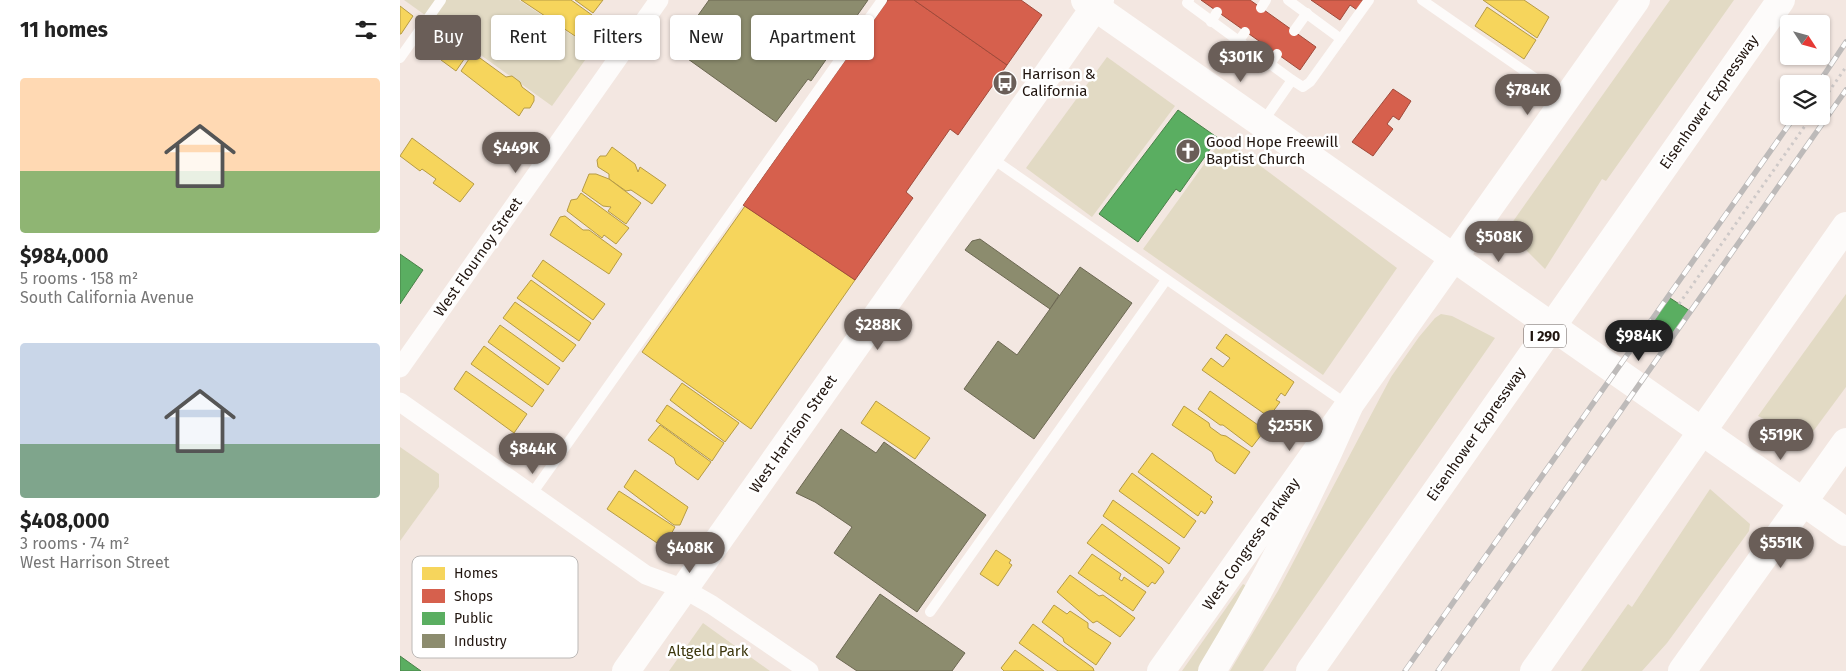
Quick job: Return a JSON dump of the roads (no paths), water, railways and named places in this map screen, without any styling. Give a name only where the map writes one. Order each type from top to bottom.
[{"type":"main road","name":"West Congress Parkway","points":[[1161,671],[1636,0]]},
{"type":"main road","name":"Eisenhower Expressway","points":[[1310,671],[1781,0]]},
{"type":"main road","points":[[1093,2],[1519,304],[1846,532]]},
{"type":"main road","name":"West Harrison Street","points":[[626,671],[989,157],[1093,2]]},
{"type":"main road","points":[[1534,671],[1846,226]]},
{"type":"main road","points":[[1212,671],[1239,627],[1310,495],[1348,406]]},
{"type":"main road","points":[[1682,671],[1846,443]]},
{"type":"street","name":"West Flournoy Street","points":[[400,368],[659,0]]},
{"type":"street","points":[[400,402],[646,575],[684,589],[717,608],[809,671]]},
{"type":"lane","points":[[400,58],[441,0]]},
{"type":"lane","points":[[531,495],[882,0]]},
{"type":"lane","points":[[1190,0],[1187,3],[1211,22],[1303,87],[1310,82],[1366,3]]},
{"type":"lane","points":[[1288,0],[1341,38]]},
{"type":"lane","points":[[1422,0],[1566,100]]},
{"type":"lane","points":[[1211,22],[1217,12]]},
{"type":"lane","points":[[1294,31],[1307,14]]},
{"type":"lane","points":[[1238,42],[1245,32]]},
{"type":"lane","points":[[1270,64],[1277,54]]},
{"type":"lane","points":[[1262,123],[1292,80]]},
{"type":"lane","points":[[989,157],[1348,406]]},
{"type":"lane","points":[[930,612],[1166,280]]},
{"type":"railway","points":[[1824,75],[1846,42]]},
{"type":"railway","points":[[1438,671],[1846,90]]},
{"type":"railway","points":[[1405,671],[1789,125]]},
{"type":"place","name":"Harrison & California","points":[[1005,83]]},
{"type":"place","name":"Good Hope Freewill Baptist Church","points":[[1188,151]]},
{"type":"park label","name":"Altgeld Park","points":[[708,651]]}]
